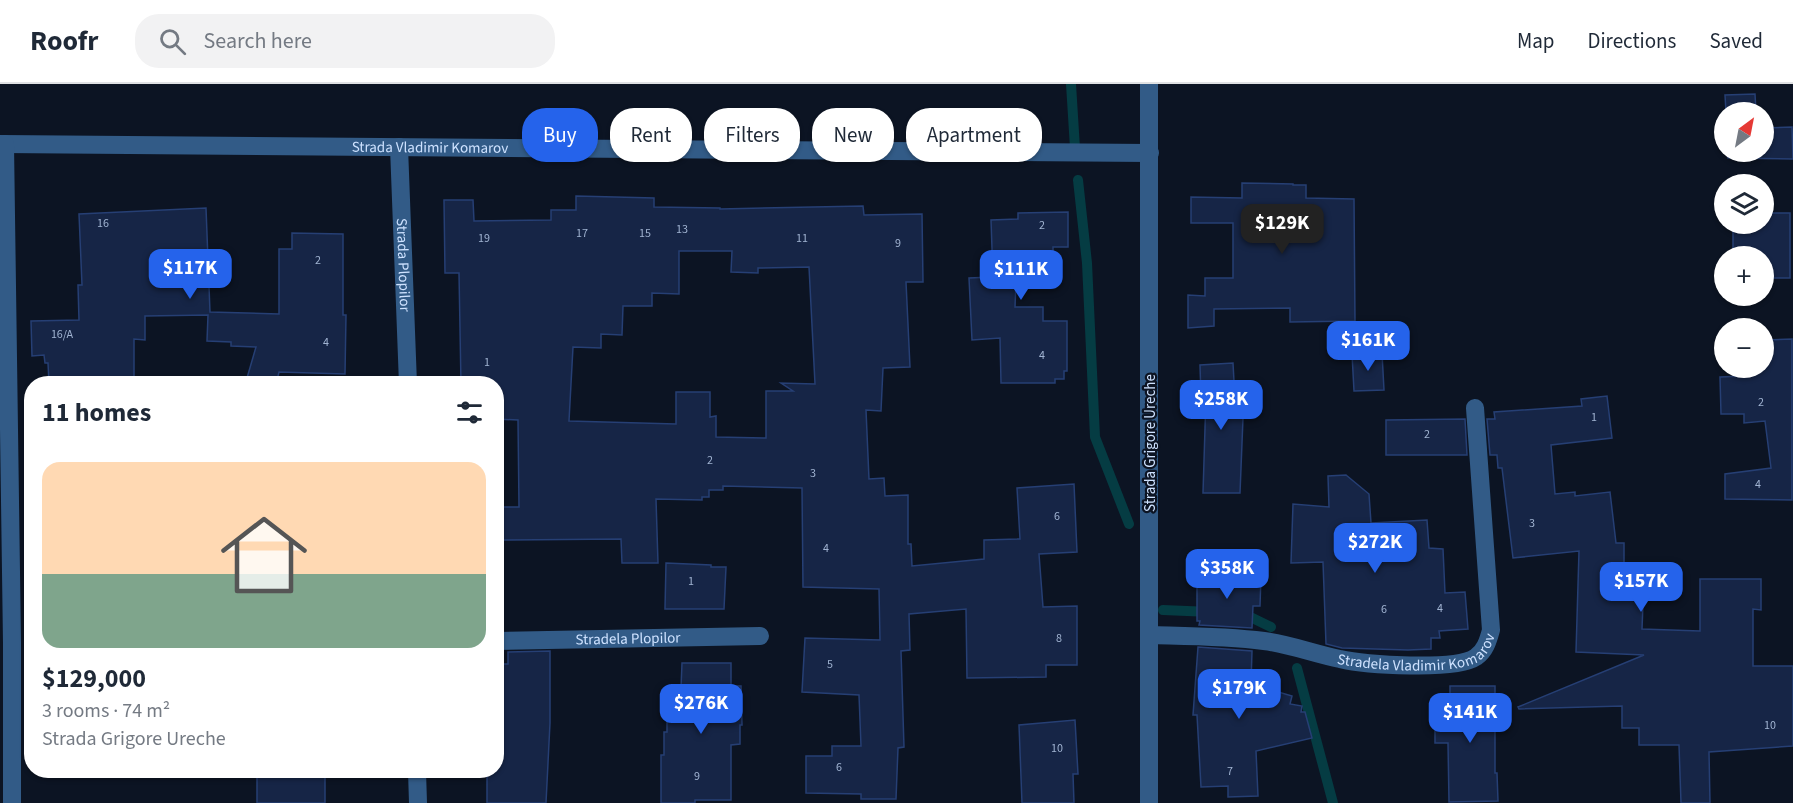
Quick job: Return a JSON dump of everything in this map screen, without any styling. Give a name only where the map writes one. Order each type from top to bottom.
[{"type":"street","name":"Strada Grigore Ureche","points":[[1149,84],[1149,803]]},
{"type":"street","name":"Strada Vladimir Komarov","points":[[2,144],[1150,153]]},
{"type":"street","points":[[2,144],[12,643],[12,803]]},
{"type":"street","name":"Strada Plopilor","points":[[399,147],[408,376]]},
{"type":"street","name":"Stradela Vladimir Komarov","points":[[1150,635],[1267,641],[1343,660],[1399,664],[1456,664],[1474,659],[1487,644],[1491,630],[1475,408]]},
{"type":"street","name":"Stradela Plopilor","points":[[504,641],[760,636]]},
{"type":"street","points":[[417,778],[418,803]]},
{"type":"building","points":[[1755,94],[1755,102],[1725,102],[1725,95]]},
{"type":"building","points":[[1792,127],[1793,159],[1774,159],[1774,128]]},
{"type":"building","points":[[1242,183],[1306,185],[1306,198],[1354,199],[1355,321],[1290,322],[1290,308],[1214,309],[1214,326],[1188,328],[1188,295],[1205,296],[1205,278],[1233,278],[1233,223],[1191,223],[1191,197],[1242,198]]},
{"type":"building","points":[[576,196],[654,198],[654,207],[720,209],[863,206],[864,215],[922,214],[923,282],[906,282],[910,367],[883,368],[881,411],[866,410],[869,479],[884,478],[885,496],[908,495],[908,544],[911,544],[912,566],[984,559],[984,540],[1020,539],[1017,488],[1074,484],[1077,552],[1039,554],[1043,607],[1077,606],[1077,665],[1046,665],[1046,677],[967,678],[966,609],[909,614],[910,650],[901,651],[904,747],[898,748],[896,799],[861,799],[861,794],[806,793],[806,756],[832,756],[832,746],[861,746],[859,695],[802,692],[805,638],[880,640],[879,589],[803,587],[802,488],[723,486],[723,490],[709,490],[709,497],[702,497],[702,500],[656,499],[658,563],[622,563],[621,539],[504,540],[504,507],[519,507],[518,420],[504,419],[504,376],[461,376],[459,273],[445,273],[444,200],[473,200],[474,221],[551,220],[551,210],[576,210]],"holes":[[[679,251],[732,251],[731,272],[758,273],[758,268],[809,267],[815,384],[781,383],[793,391],[766,391],[766,438],[716,437],[716,416],[710,417],[710,392],[676,392],[676,424],[569,421],[573,347],[601,348],[601,334],[622,335],[623,306],[652,306],[652,293],[679,294]]]},
{"type":"building","points":[[206,208],[210,312],[279,314],[279,249],[292,249],[292,233],[343,234],[343,315],[346,315],[345,374],[279,372],[278,376],[248,376],[256,347],[231,346],[231,342],[207,341],[208,315],[145,316],[145,340],[134,339],[134,376],[49,376],[48,363],[45,363],[44,355],[32,356],[31,321],[79,320],[78,285],[82,285],[79,214]]},
{"type":"building","points":[[1068,212],[1068,247],[1053,247],[1053,255],[1017,256],[1015,307],[1043,307],[1043,321],[1067,321],[1067,371],[1064,371],[1064,379],[1055,379],[1055,383],[1001,383],[1000,338],[972,340],[969,278],[993,277],[991,220],[1018,219],[1018,213]]},
{"type":"building","points":[[1774,213],[1790,213],[1790,278],[1774,278],[1774,246],[1733,246],[1733,234],[1774,234]]},
{"type":"building","points":[[1792,339],[1792,500],[1725,499],[1725,474],[1771,468],[1765,421],[1744,423],[1744,414],[1721,414],[1720,378],[1774,378],[1774,340]]},
{"type":"building","points":[[1382,353],[1384,390],[1354,391],[1352,354]]},
{"type":"building","points":[[1233,363],[1236,418],[1243,418],[1240,493],[1203,493],[1206,396],[1201,397],[1200,365]]},
{"type":"building","points":[[1607,396],[1612,438],[1551,445],[1555,494],[1575,492],[1575,496],[1610,492],[1616,543],[1624,543],[1624,578],[1644,578],[1642,629],[1700,631],[1700,579],[1761,579],[1761,610],[1753,609],[1753,666],[1793,666],[1793,746],[1709,752],[1710,803],[1681,803],[1679,745],[1639,745],[1639,728],[1622,728],[1622,706],[1519,709],[1518,707],[1644,655],[1576,652],[1579,551],[1513,558],[1502,468],[1498,468],[1497,455],[1490,455],[1487,419],[1495,419],[1494,412],[1582,406],[1581,399]]},
{"type":"building","points":[[1465,419],[1467,455],[1386,455],[1386,420]]},
{"type":"building","points":[[1346,475],[1369,494],[1371,523],[1427,520],[1429,548],[1443,549],[1445,593],[1465,592],[1468,629],[1439,631],[1440,638],[1431,638],[1431,649],[1342,648],[1326,644],[1323,562],[1291,563],[1293,504],[1329,507],[1328,476]]},
{"type":"building","points":[[666,563],[726,567],[724,609],[665,609]]},
{"type":"building","points":[[1197,574],[1261,576],[1260,606],[1253,606],[1252,628],[1199,625],[1200,621],[1197,621]]},
{"type":"building","points":[[1198,647],[1252,651],[1251,684],[1292,696],[1290,704],[1302,706],[1301,712],[1305,712],[1312,738],[1256,751],[1258,796],[1228,797],[1228,786],[1201,787],[1197,715],[1193,715]]},
{"type":"building","points":[[550,651],[550,723],[546,803],[487,803],[487,778],[504,778],[504,664],[508,664],[508,652]]},
{"type":"building","points":[[682,663],[731,663],[731,686],[741,686],[740,744],[731,745],[731,800],[661,803],[661,755],[664,755],[664,732],[667,732],[667,695],[672,695],[672,688],[681,688]]},
{"type":"building","points":[[1450,686],[1495,686],[1495,773],[1497,773],[1498,801],[1449,802],[1448,743],[1435,743],[1435,714],[1450,714]]},
{"type":"building","points":[[1075,720],[1078,774],[1073,774],[1074,803],[1022,803],[1019,725]]},
{"type":"building","points":[[257,778],[325,778],[325,803],[257,803]]},
{"type":"waterway","points":[[1071,84],[1075,148]]},
{"type":"waterway","points":[[1078,180],[1087,263],[1095,437],[1129,524]]},
{"type":"waterway","points":[[1163,610],[1211,612]]},
{"type":"waterway","points":[[1242,613],[1271,627]]},
{"type":"waterway","points":[[1297,668],[1333,803]]}]
